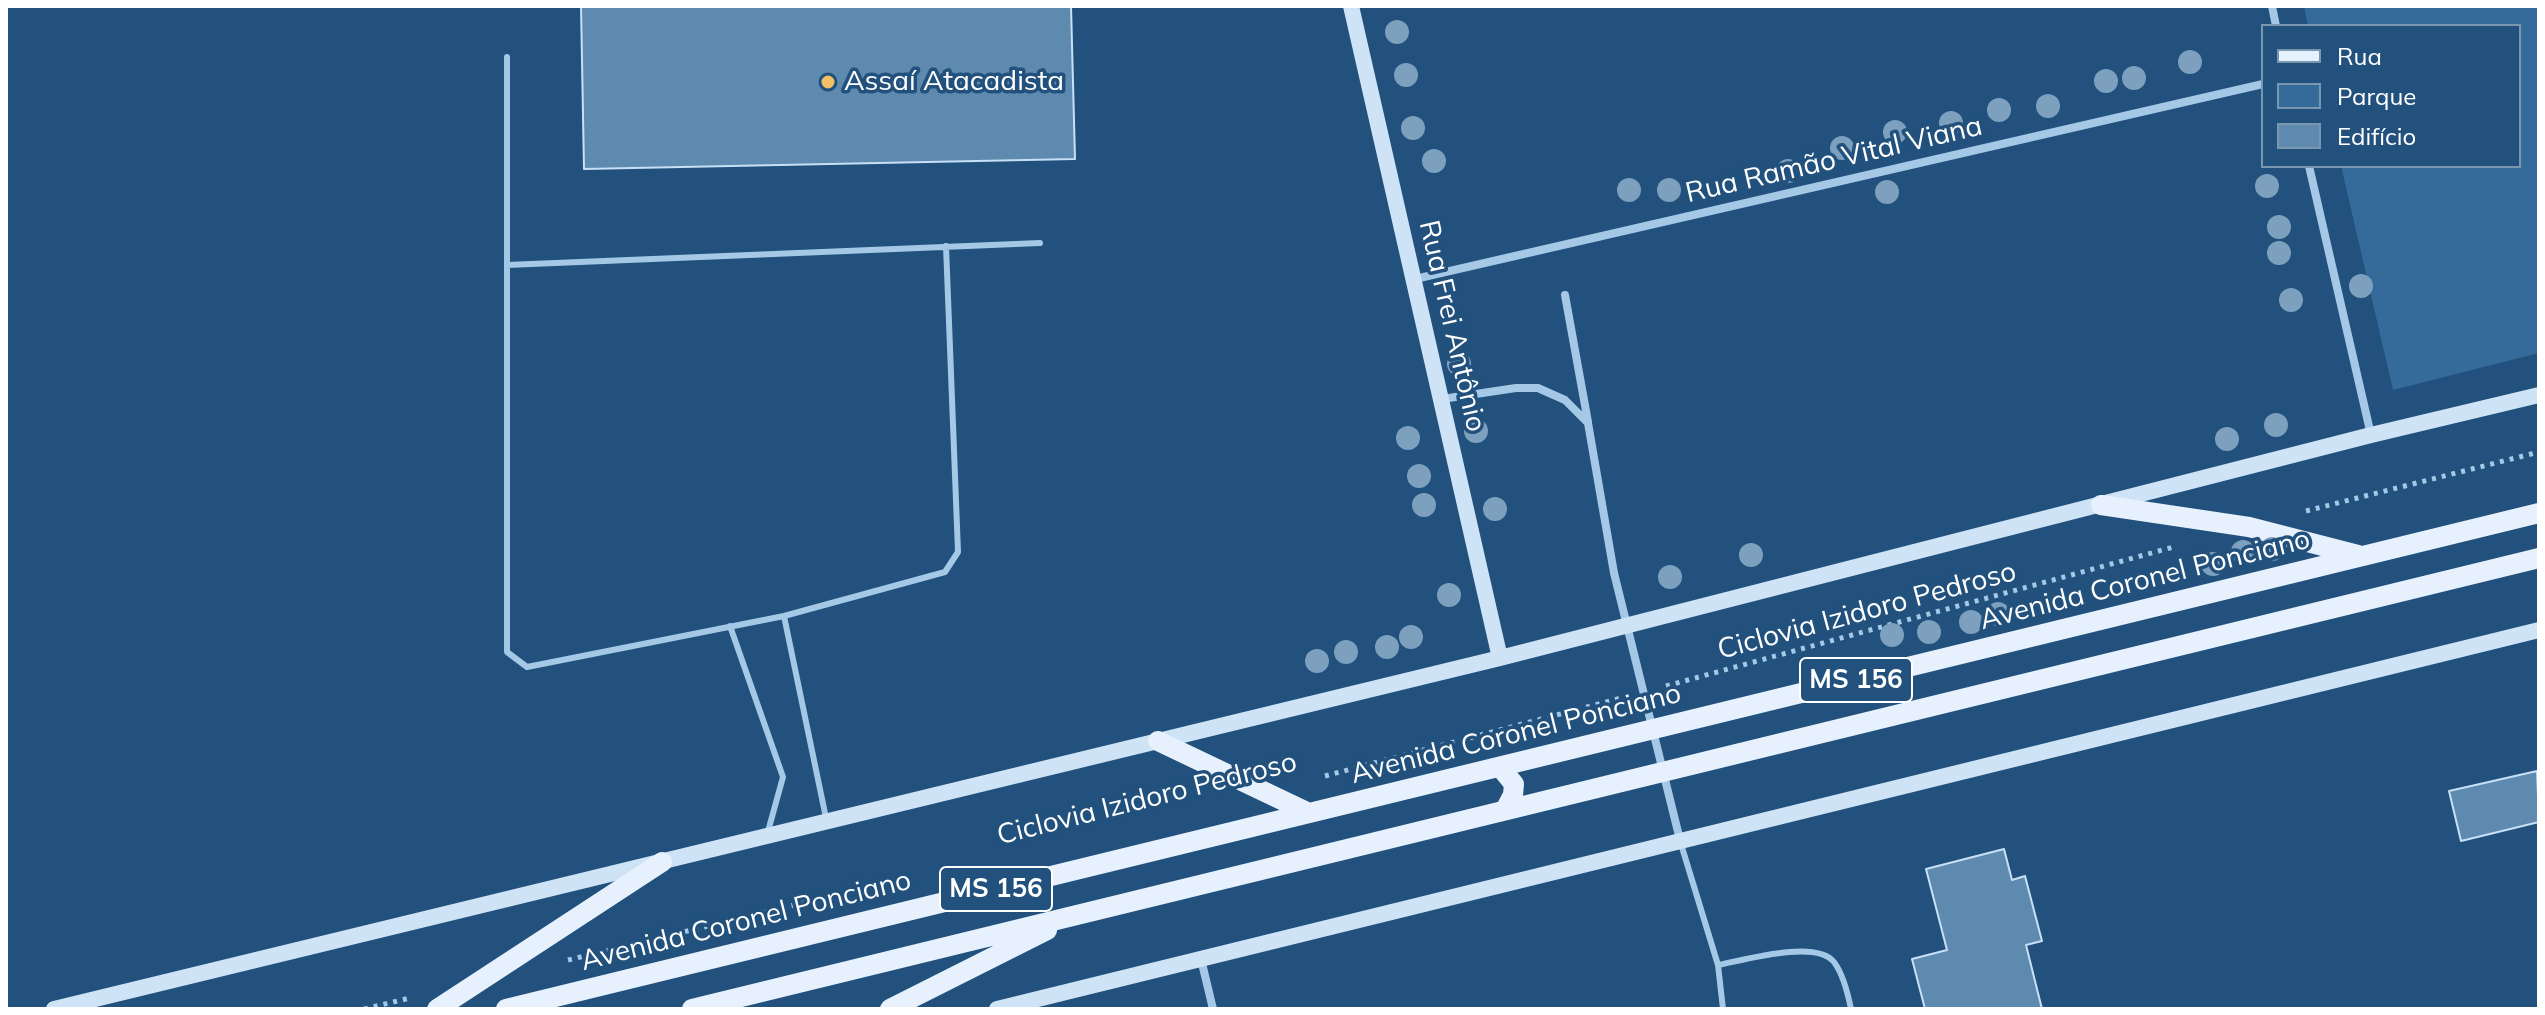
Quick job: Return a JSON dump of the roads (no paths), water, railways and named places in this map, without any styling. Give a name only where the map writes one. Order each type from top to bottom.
[{"type":"main road","name":"Rua Frei Antônio","points":[[1351,6],[1500,658]]},
{"type":"main road","points":[[54,1009],[1500,658],[2371,435],[2539,395]]},
{"type":"main road","points":[[2101,505],[2249,527],[2362,556]]},
{"type":"main road","name":"Avenida Coronel Ponciano","points":[[506,1009],[2539,513]]},
{"type":"main road","points":[[692,1009],[2539,558]]},
{"type":"main road","points":[[997,1009],[2539,630]]},
{"type":"main road","points":[[1158,741],[1309,813]]},
{"type":"main road","points":[[1500,767],[1514,784],[1513,795],[1505,810]]},
{"type":"main road","points":[[431,1002],[662,862]]},
{"type":"main road","points":[[890,1009],[1081,914]]},
{"type":"street","name":"Rua Ramão Vital Viana","points":[[1415,279],[2261,84]]},
{"type":"street","points":[[2309,168],[2371,435]]},
{"type":"street","points":[[1565,295],[1626,626],[1680,841]]},
{"type":"street","points":[[1442,399],[1516,388],[1538,388],[1565,400],[1588,423]]},
{"type":"street","points":[[1201,959],[1213,1009]]},
{"type":"lane","points":[[507,57],[507,652],[527,667],[784,616],[945,572],[958,552],[946,246]]},
{"type":"lane","points":[[507,265],[1040,243]]},
{"type":"lane","points":[[784,616],[818,770],[826,822]]},
{"type":"lane","points":[[730,626],[783,777],[766,837]]},
{"type":"lane","points":[[1680,841],[1718,965],[1723,1009]]},
{"type":"lane","points":[[1718,965],[1805,950],[1820,953],[1833,961],[1851,1009]]},
{"type":"place","name":"Assaí Atacadista","points":[[828,82]]}]
